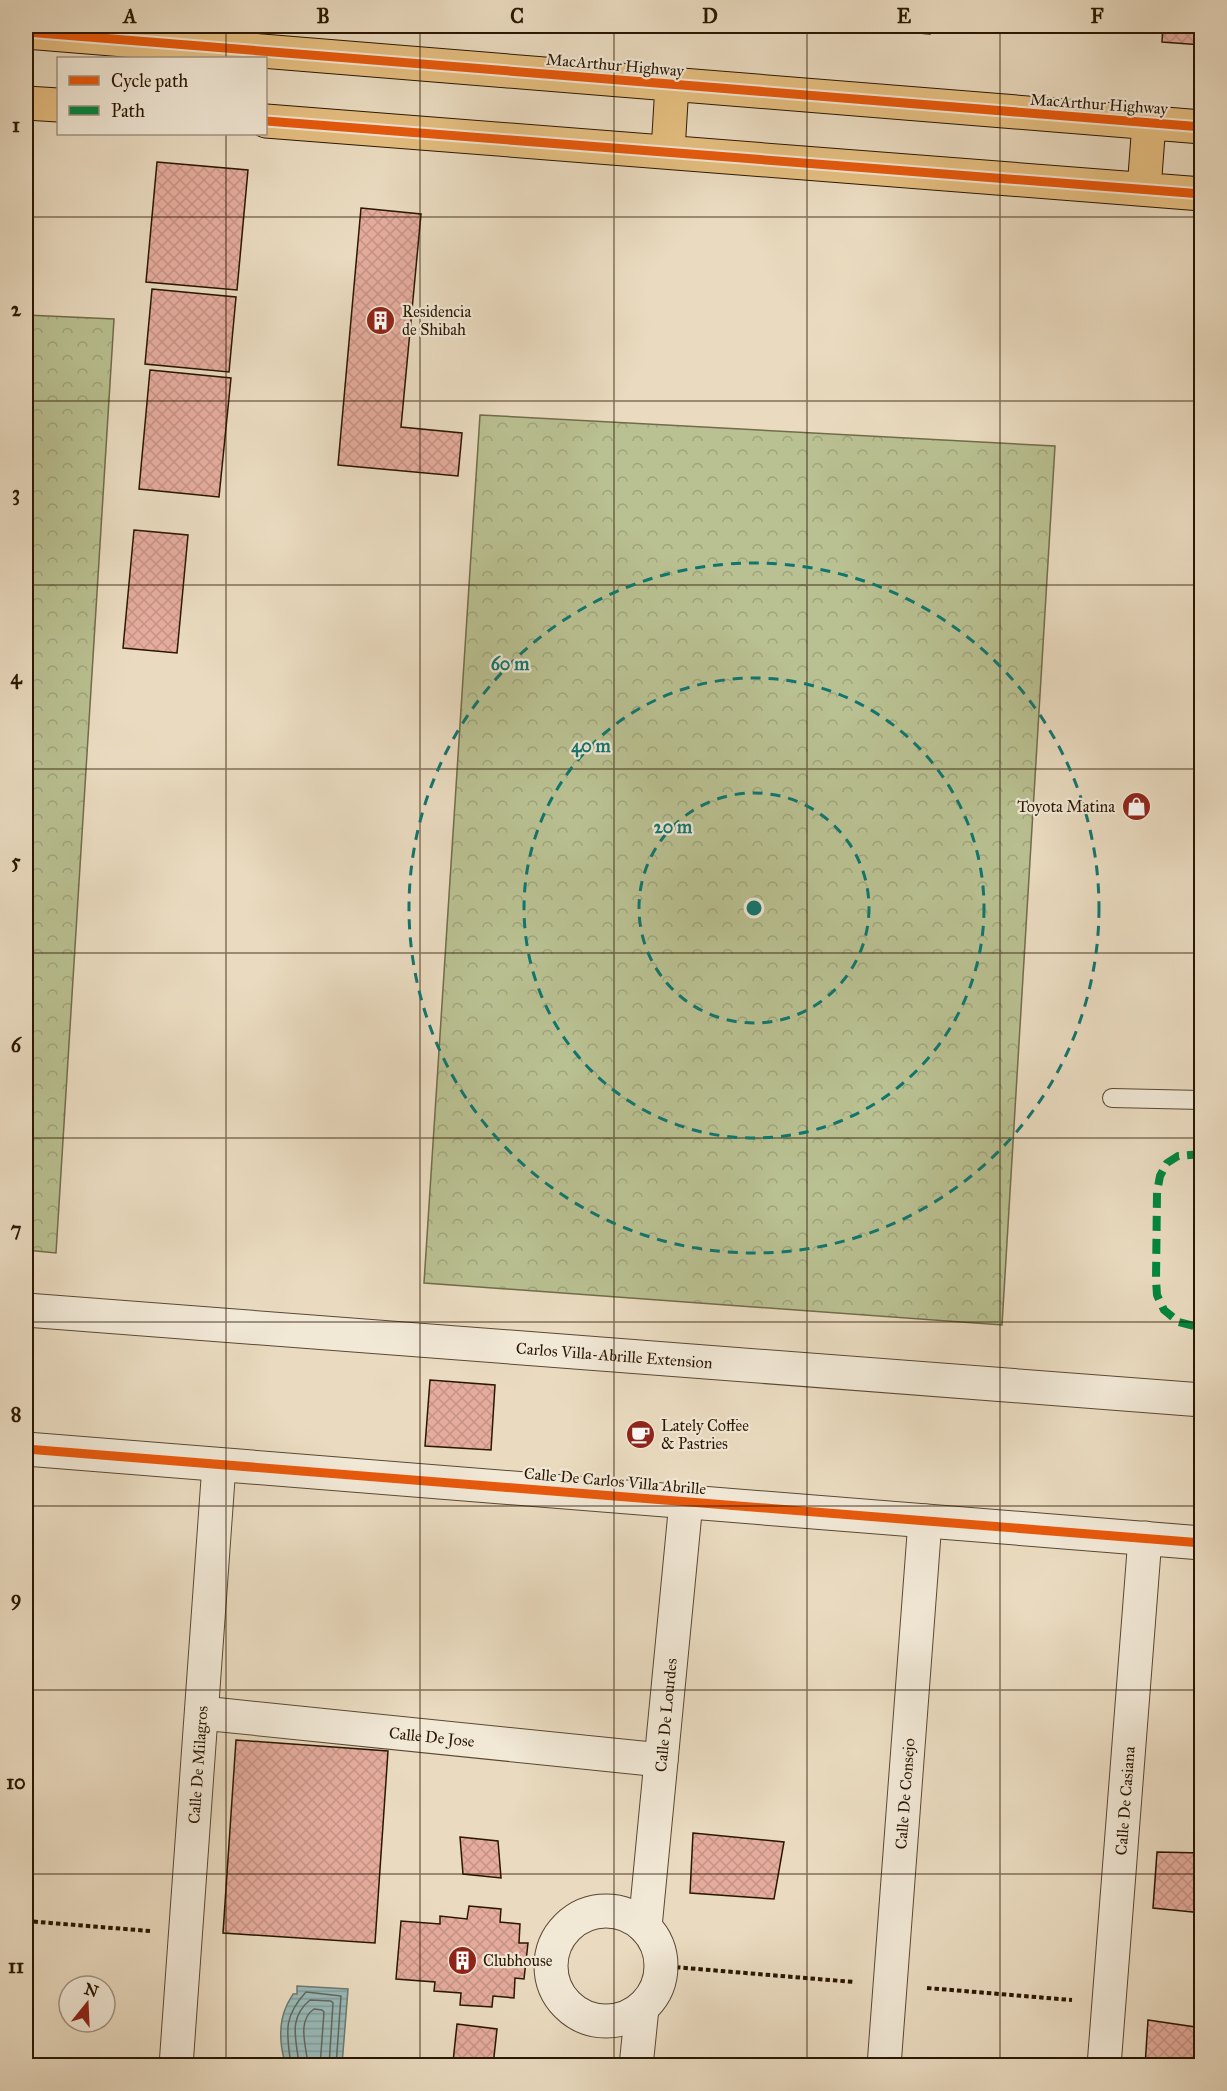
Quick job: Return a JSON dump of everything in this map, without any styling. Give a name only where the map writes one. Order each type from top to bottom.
[{"type":"main road","name":"MacArthur Highway","points":[[26,32],[1202,127]]},
{"type":"main road","points":[[668,151],[672,85]]},
{"type":"main road","points":[[26,103],[57,105]]},
{"type":"main road","points":[[267,121],[1202,194]]},
{"type":"main road","points":[[1144,189],[1149,123]]},
{"type":"street","name":"Carlos Villa-Abrille Extension","points":[[26,1310],[1202,1400]]},
{"type":"street","name":"Calle De Carlos Villa Abrille","points":[[26,1449],[1202,1543]]},
{"type":"street","name":"Calle De Milagros","points":[[176,2066],[219,1465]]},
{"type":"street","name":"Calle De Lourdes","points":[[645,1927],[686,1502]]},
{"type":"street","name":"Calle De Consejo","points":[[884,2066],[925,1521]]},
{"type":"street","name":"Calle De Casiana","points":[[1104,2066],[1145,1538]]},
{"type":"street","name":"Calle De Jose","points":[[202,1713],[661,1760]]},
{"type":"street","points":[[597,1911],[615,1912],[631,1917],[645,1927],[657,1945],[661,1966],[659,1982],[652,1996],[642,2008],[627,2017],[610,2021],[594,2020],[578,2014],[564,2003],[555,1989],[550,1972],[551,1955],[557,1939],[567,1926],[581,1916],[597,1911]]},
{"type":"street","points":[[636,2066],[642,2008]]},
{"type":"lane","points":[[1112,1098],[1202,1100]]},
{"type":"path","points":[[26,1921],[186,1934]]},
{"type":"green space","points":[[26,315],[114,319],[56,1253],[26,1250]]},
{"type":"green space","points":[[480,415],[1055,446],[1002,1325],[424,1283]]},
{"type":"water","points":[[297,1986],[348,1989],[342,2065],[286,2065],[281,2044],[282,2021],[293,1994],[297,1994]]},
{"type":"building","points":[[831,26],[931,26],[930,34]]},
{"type":"building","points":[[1163,26],[1202,26],[1202,45],[1162,42]]},
{"type":"building","points":[[157,162],[248,170],[237,290],[146,282]]},
{"type":"building","name":"Residencia de Shibah","points":[[361,208],[421,214],[401,427],[462,433],[458,476],[338,465]]},
{"type":"building","points":[[152,289],[236,297],[229,372],[145,364]]},
{"type":"building","points":[[150,370],[231,378],[219,497],[139,489]]},
{"type":"building","points":[[134,530],[188,535],[177,653],[123,648]]},
{"type":"building","points":[[430,1380],[495,1385],[491,1450],[425,1446]]},
{"type":"building","points":[[236,1740],[388,1751],[375,1943],[223,1933]]},
{"type":"building","points":[[26,1755],[29,1756],[26,1809]]},
{"type":"building","points":[[693,1833],[784,1842],[774,1899],[690,1893]]},
{"type":"building","points":[[460,1837],[498,1841],[501,1878],[463,1874]]},
{"type":"building","points":[[1157,1852],[1202,1853],[1202,1913],[1153,1908]]},
{"type":"building","name":"Clubhouse","points":[[469,1906],[501,1909],[500,1922],[520,1924],[519,1943],[528,1943],[524,1979],[515,1978],[514,1998],[493,1996],[492,2007],[460,2005],[461,1993],[434,1991],[435,1982],[396,1979],[401,1921],[440,1924],[440,1916],[467,1919]]},
{"type":"building","points":[[1148,2020],[1202,2028],[1202,2066],[1145,2066]]},
{"type":"building","points":[[457,2024],[497,2029],[493,2066],[453,2062]]},
{"type":"marked path","points":[[1202,1154],[1178,1156],[1167,1163],[1160,1176],[1157,1192],[1156,1280],[1157,1295],[1164,1310],[1179,1322],[1202,1328]]},
{"type":"cycle path","points":[[26,32],[1202,127]]},
{"type":"cycle path","points":[[267,121],[1202,194]]},
{"type":"cycle path","points":[[26,1449],[1202,1543]]},
{"type":"place","name":"Residencia de Shibah","points":[[381,320]]},
{"type":"place","name":"Toyota Matina","points":[[1136,806]]},
{"type":"place","name":"Lately Coffee & Pastries","points":[[640,1434]]},
{"type":"place","name":"Clubhouse","points":[[462,1960]]}]
